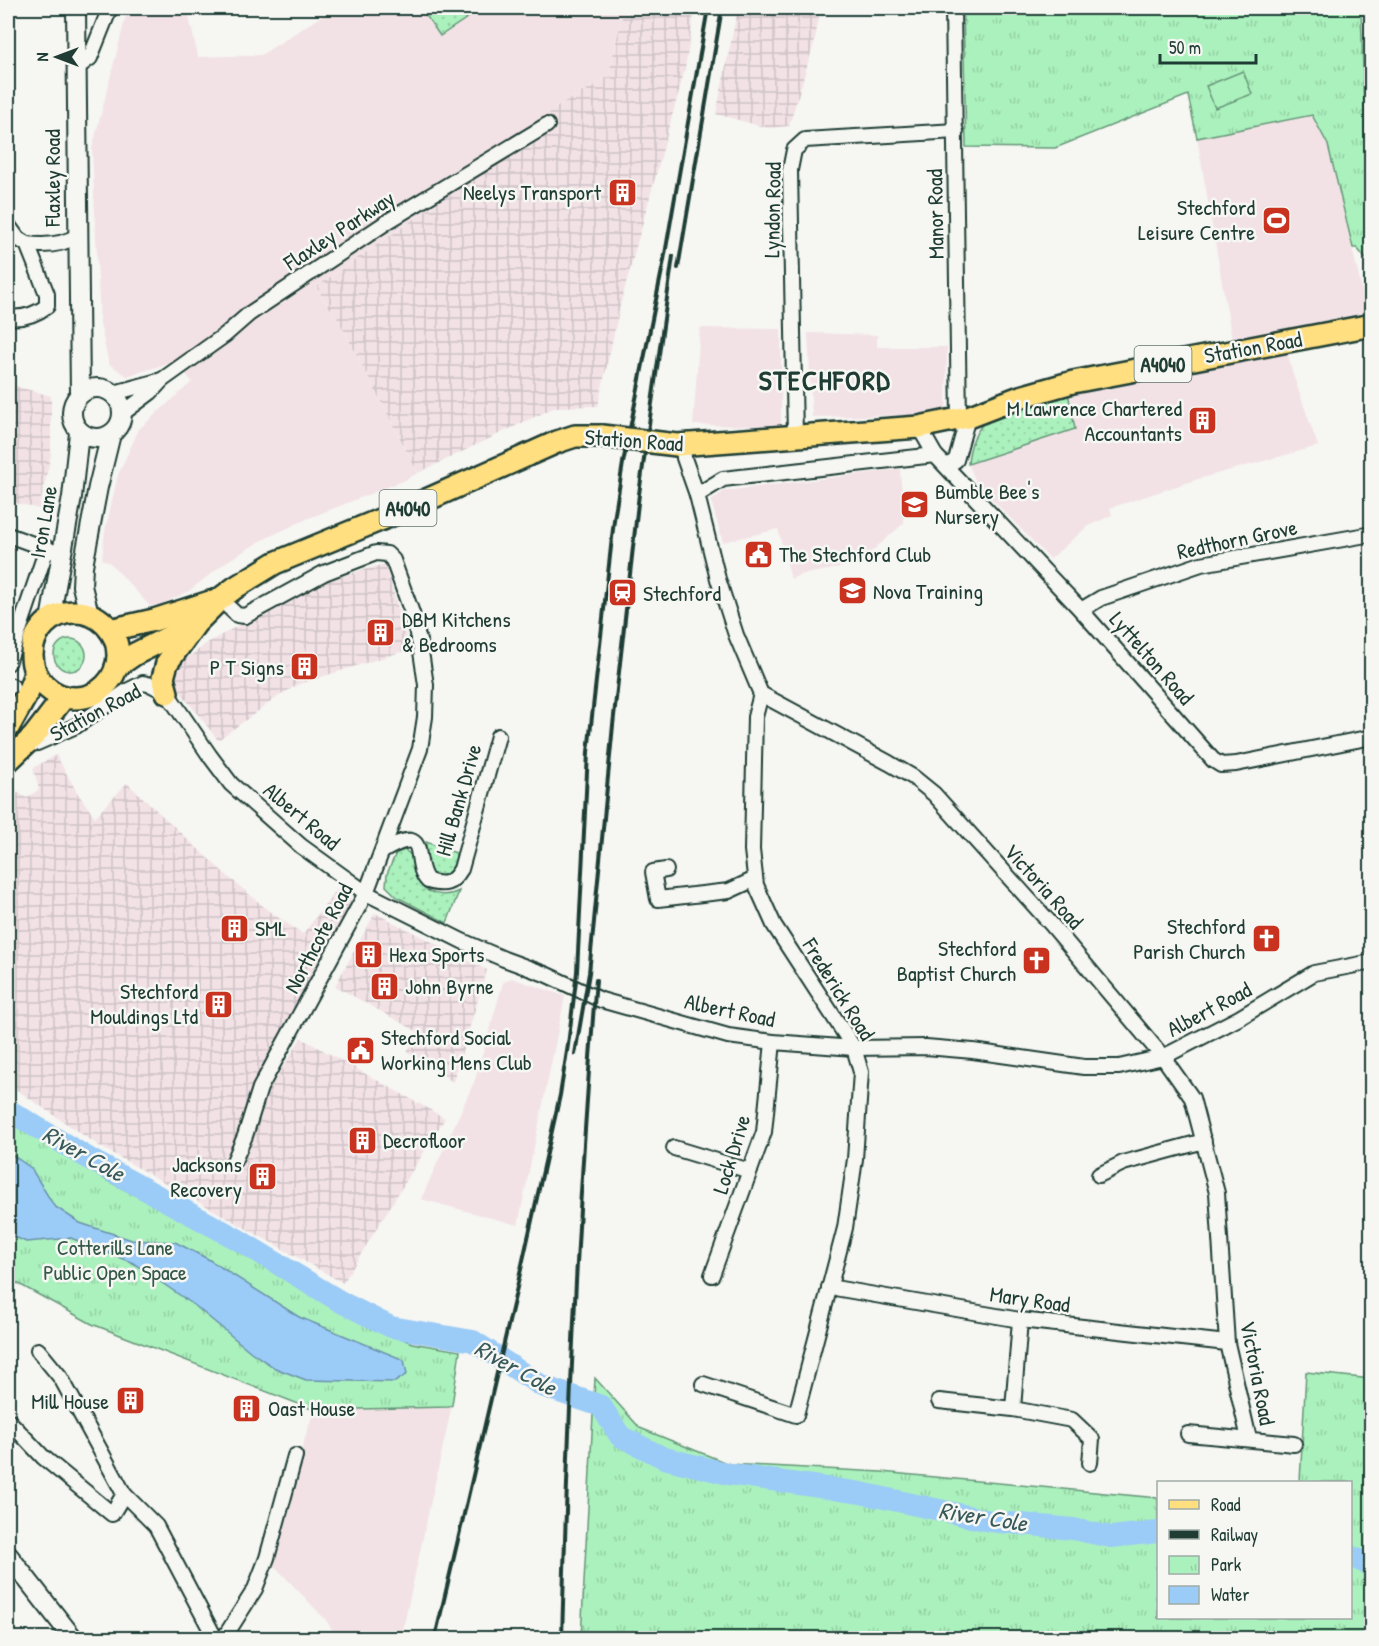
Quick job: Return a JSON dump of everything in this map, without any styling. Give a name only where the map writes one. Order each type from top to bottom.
[{"type":"main road","name":"Station Road","points":[[167,693],[163,678],[167,663],[196,623],[220,599],[275,564],[575,436],[603,436],[680,445],[919,427],[963,418],[1020,397],[1074,382],[1371,325]]},
{"type":"main road","name":"A4040","points":[[110,630],[153,620],[220,599]]},
{"type":"main road","points":[[69,612],[89,614],[110,630],[116,642],[118,654],[116,667],[109,682],[96,693],[80,699],[63,697],[52,693],[36,674],[32,660],[33,645],[39,631],[50,620],[69,612]]},
{"type":"main road","name":"A4040","points":[[116,667],[135,654],[196,623]]},
{"type":"main road","points":[[8,728],[36,674]]},
{"type":"main road","points":[[31,744],[63,697]]},
{"type":"main road","name":"Station Road","points":[[8,761],[31,744]]},
{"type":"street","name":"Flaxley Road","points":[[76,8],[80,394]]},
{"type":"street","points":[[75,69],[90,58],[110,8]]},
{"type":"street","name":"Manor Road","points":[[953,8],[963,418]]},
{"type":"street","name":"Flaxley Parkway","points":[[123,413],[151,392],[162,380],[225,335],[249,314],[390,220],[547,125]]},
{"type":"street","name":"Lyndon Road","points":[[795,437],[790,170],[794,150],[805,140],[956,131]]},
{"type":"street","points":[[8,225],[18,239],[27,244],[44,246],[77,236]]},
{"type":"street","points":[[8,317],[17,318],[37,313],[47,306],[47,294],[27,244]]},
{"type":"street","name":"Flaxley Road","points":[[80,347],[108,390]]},
{"type":"street","name":"Flaxley Parkway","points":[[108,390],[162,380]]},
{"type":"street","points":[[90,388],[108,390],[122,402],[123,413],[118,428],[111,434],[97,438],[79,433],[73,424],[71,414],[73,404],[80,394],[90,388]]},
{"type":"street","points":[[947,466],[956,460],[963,418]]},
{"type":"street","name":"Lyttelton Road","points":[[919,427],[935,455],[1081,610],[1213,760],[1221,765],[1236,764],[1371,736]]},
{"type":"street","name":"Iron Lane","points":[[50,620],[55,552],[77,464],[79,433]]},
{"type":"street","name":"Iron Lane","points":[[89,614],[82,586],[82,566],[111,434]]},
{"type":"street","points":[[680,445],[697,495],[718,579],[736,635],[761,694]]},
{"type":"street","points":[[697,495],[723,479],[935,455]]},
{"type":"street","name":"Redthorn Grove","points":[[1081,610],[1101,598],[1201,564],[1371,534]]},
{"type":"street","points":[[8,535],[55,552],[8,663]]},
{"type":"street","name":"Northcote Road","points":[[220,599],[237,615],[245,616],[324,573],[376,553],[387,555],[393,560],[412,613],[426,685],[420,750],[383,851],[366,893],[260,1088],[245,1136],[234,1161]]},
{"type":"street","name":"Station Road","points":[[31,744],[76,726],[127,691],[143,683],[167,693]]},
{"type":"street","name":"Albert Road","points":[[167,693],[231,784],[301,846],[366,893],[462,941],[504,960],[545,974],[601,1000],[728,1036],[854,1048],[938,1048],[1084,1067],[1119,1067],[1163,1057],[1239,1018],[1314,973],[1371,962]]},
{"type":"street","name":"Frederick Road","points":[[703,1384],[796,1415],[845,1228],[855,1159],[861,1072],[854,1048],[774,925],[756,885],[752,850],[755,717],[761,694]]},
{"type":"street","name":"Victoria Road","points":[[761,694],[889,763],[913,777],[934,794],[1051,924],[1163,1057],[1192,1098],[1217,1193],[1227,1343],[1249,1439]]},
{"type":"street","name":"Hill Bank Drive","points":[[383,851],[395,844],[412,842],[418,848],[422,872],[428,881],[446,883],[455,879],[461,869],[498,736]]},
{"type":"street","points":[[666,870],[653,872],[658,899],[729,891],[755,879]]},
{"type":"street","name":"Lock Drive","points":[[712,1275],[764,1132],[773,1042]]},
{"type":"street","points":[[1099,1175],[1123,1163],[1204,1141]]},
{"type":"street","points":[[674,1148],[750,1171]]},
{"type":"street","name":"Mary Road","points":[[829,1287],[1020,1320],[1227,1343]]},
{"type":"street","points":[[1012,1409],[1020,1320]]},
{"type":"street","points":[[39,1350],[61,1378],[124,1494],[156,1526],[215,1638]]},
{"type":"street","points":[[939,1401],[1012,1409],[1072,1420],[1092,1439],[1090,1462]]},
{"type":"street","points":[[8,1420],[43,1456],[112,1514],[124,1494]]},
{"type":"street","name":"Victoria Road","points":[[1188,1434],[1294,1444]]},
{"type":"street","points":[[229,1636],[255,1589],[267,1558],[296,1456]]},
{"type":"street","points":[[8,1555],[73,1638]]},
{"type":"shaded area","points":[[128,8],[187,8],[198,57],[261,55],[334,8],[421,8],[440,36],[482,8],[624,8],[608,77],[548,112],[557,129],[511,152],[316,287],[341,325],[418,473],[262,540],[226,562],[189,591],[160,605],[150,606],[110,563],[102,559],[105,531],[118,475],[139,429],[192,382],[176,361],[127,376],[109,364],[100,324],[92,149]]},
{"type":"shaded area","points":[[624,8],[695,8],[685,69],[621,302],[598,406],[555,407],[418,473],[341,325],[316,287],[511,152],[557,129],[548,112],[608,77]]},
{"type":"shaded area","points":[[738,8],[821,8],[814,43],[789,126],[768,128],[716,114]]},
{"type":"shaded area","points":[[1313,115],[1328,145],[1367,312],[1232,340],[1197,138]]},
{"type":"shaded area","points":[[700,328],[781,329],[781,426],[693,425]]},
{"type":"shaded area","points":[[808,333],[877,335],[877,347],[947,347],[946,411],[914,415],[812,417]]},
{"type":"shaded area","points":[[1288,354],[1318,446],[1198,479],[1110,508],[1112,515],[1088,526],[1050,559],[977,484],[968,464],[1075,429],[1068,393],[1194,368]]},
{"type":"shaded area","points":[[8,384],[51,396],[51,455],[39,509],[8,501]]},
{"type":"shaded area","points":[[900,469],[904,523],[871,552],[839,568],[800,575],[791,579],[778,529],[723,542],[711,501],[724,491]]},
{"type":"shaded area","points":[[385,564],[410,649],[299,684],[218,740],[170,679],[172,670],[207,643],[282,601],[337,577]]},
{"type":"shaded area","points":[[56,755],[78,794],[95,817],[127,783],[224,873],[270,912],[303,934],[338,888],[352,901],[252,1086],[265,1096],[301,1038],[445,1118],[343,1283],[101,1147],[8,1084],[8,870],[16,849],[8,786],[27,798],[39,789],[33,768]]},
{"type":"shaded area","points":[[375,913],[487,970],[453,1082],[407,1052],[418,1032],[335,986]]},
{"type":"shaded area","points":[[511,978],[565,996],[518,1225],[421,1199],[475,1080],[503,983]]},
{"type":"shaded area","points":[[452,1405],[401,1638],[337,1638],[326,1620],[267,1558],[314,1410],[449,1407]]},
{"type":"green space","points":[[421,8],[482,8],[440,36]]},
{"type":"green space","points":[[963,8],[1361,8],[1369,263],[1357,248],[1353,248],[1328,145],[1312,115],[1197,138],[1188,95],[1055,148],[966,147]]},
{"type":"green space","points":[[1243,71],[1252,94],[1215,108],[1206,86]]},
{"type":"green space","points":[[1068,393],[1075,429],[968,464],[974,439],[988,418]]},
{"type":"green space","points":[[70,639],[81,644],[86,655],[81,666],[70,671],[59,666],[54,655],[59,644]]},
{"type":"green space","points":[[426,842],[456,853],[455,867],[445,879],[431,875],[427,868]]},
{"type":"green space","points":[[405,850],[412,856],[416,876],[425,889],[435,894],[459,891],[447,923],[397,897],[386,886],[387,874],[396,853]]},
{"type":"green space","name":"Cotterills Lane Public Open Space","points":[[8,1117],[106,1180],[206,1231],[289,1282],[350,1315],[412,1343],[460,1351],[452,1405],[449,1407],[314,1410],[92,1324],[8,1278]]},
{"type":"green space","points":[[1306,1372],[1371,1379],[1371,1638],[581,1638],[595,1378],[640,1428],[729,1464],[881,1472],[1157,1498],[1157,1619],[1352,1619],[1352,1481],[1300,1481]]},
{"type":"water","points":[[8,1152],[31,1168],[54,1206],[80,1223],[132,1240],[175,1242],[208,1259],[299,1317],[404,1360],[407,1374],[395,1382],[306,1380],[275,1368],[251,1352],[194,1305],[133,1263],[71,1238],[26,1242],[8,1234]]},
{"type":"waterway","name":"River Cole","points":[[8,1110],[93,1161],[237,1239],[341,1302],[391,1327],[473,1341],[542,1386],[601,1406],[620,1436],[664,1458],[729,1474],[861,1493],[990,1521],[1073,1529],[1111,1537],[1157,1532]]},
{"type":"waterway","name":"River Cole","points":[[1352,1557],[1372,1566]]},
{"type":"railway","points":[[435,1638],[560,1095],[577,972],[588,752],[614,520],[623,463],[664,260],[708,8]]},
{"type":"railway","points":[[678,268],[722,8]]},
{"type":"railway","points":[[575,1054],[589,973],[613,725],[639,494],[673,256]]},
{"type":"railway","points":[[562,1638],[575,1309],[596,980]]},
{"type":"place","name":"Neelys Transport","points":[[622,192]]},
{"type":"place","name":"Stechford Leisure Centre","points":[[1276,220]]},
{"type":"place","name":"M Lawrence Chartered Accountants","points":[[1203,421]]},
{"type":"place","name":"Bumble Bee's Nursery","points":[[914,504]]},
{"type":"place","name":"The Stechford Club","points":[[758,554]]},
{"type":"place","name":"Nova Training","points":[[852,591]]},
{"type":"place","name":"Stechford","points":[[622,593]]},
{"type":"place","name":"DBM Kitchens & Bedrooms","points":[[381,632]]},
{"type":"place","name":"P T Signs","points":[[305,667]]},
{"type":"place","name":"SML","points":[[234,928]]},
{"type":"place","name":"Stechford Parish Church","points":[[1266,939]]},
{"type":"place","name":"Hexa Sports","points":[[368,954]]},
{"type":"place","name":"Stechford Baptist Church","points":[[1037,961]]},
{"type":"place","name":"John Byrne","points":[[384,986]]},
{"type":"place","name":"Stechford Mouldings Ltd","points":[[219,1004]]},
{"type":"place","name":"Stechford Social Working Mens Club","points":[[360,1050]]},
{"type":"place","name":"Decrofloor","points":[[362,1140]]},
{"type":"place","name":"Jacksons Recovery","points":[[263,1177]]},
{"type":"place","name":"Mill House","points":[[130,1401]]},
{"type":"place","name":"Oast House","points":[[247,1408]]},
{"type":"district","name":"STECHFORD","points":[[825,380]]}]
